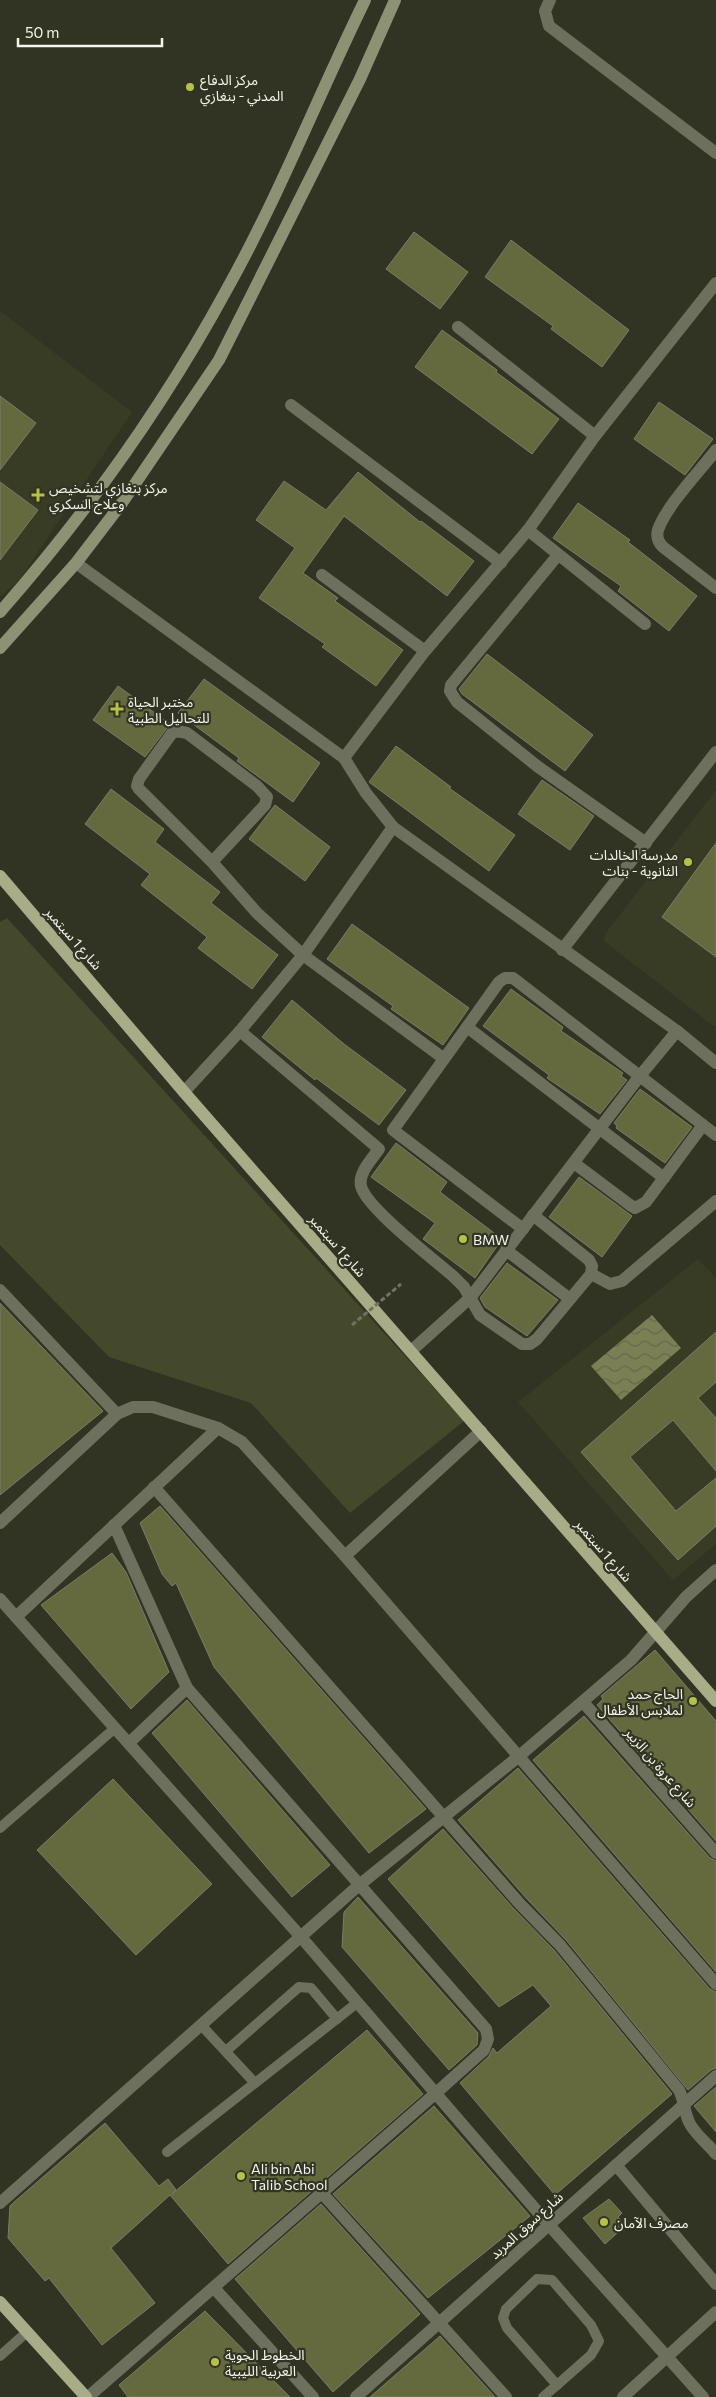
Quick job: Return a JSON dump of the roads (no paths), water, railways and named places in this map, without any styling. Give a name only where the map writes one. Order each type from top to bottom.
[{"type":"main road","points":[[0,612],[36,571],[109,476],[177,376],[204,331],[272,200],[365,0]]},
{"type":"main road","points":[[0,648],[76,564],[138,479],[219,360],[360,79],[395,0]]},
{"type":"main road","name":"شارع 1 سبتمبر","points":[[0,876],[184,1092],[716,1701]]},
{"type":"main road","points":[[0,2302],[87,2397]]},
{"type":"street","points":[[550,0],[545,11],[549,26],[716,153]]},
{"type":"street","points":[[344,758],[425,651],[528,530],[595,436],[716,283]]},
{"type":"street","points":[[458,327],[595,436]]},
{"type":"street","points":[[291,405],[501,564]]},
{"type":"street","points":[[716,450],[665,516],[658,531],[658,541],[663,548],[716,588]]},
{"type":"street","points":[[528,530],[645,624]]},
{"type":"street","points":[[558,554],[451,685],[450,691],[457,702],[537,766],[646,843]]},
{"type":"street","points":[[76,564],[344,758],[366,793],[393,827],[677,1031],[716,1063]]},
{"type":"street","points":[[322,575],[425,651]]},
{"type":"street","points":[[212,862],[265,805],[266,797],[257,786],[187,734],[177,731],[172,734],[139,779],[137,786],[212,862],[257,913],[303,955],[443,1058]]},
{"type":"street","points":[[562,950],[716,752]]},
{"type":"street","points":[[184,1092],[240,1031],[303,955],[393,827]]},
{"type":"street","points":[[533,1215],[589,1260],[592,1266],[591,1274],[537,1339],[530,1344],[522,1344],[480,1315],[464,1287],[382,1214],[367,1198],[361,1186],[362,1174],[379,1149],[443,1058],[500,982],[506,978],[513,978],[716,1135]]},
{"type":"street","points":[[467,1027],[664,1178]]},
{"type":"street","points":[[240,1031],[379,1149]]},
{"type":"street","points":[[411,1351],[470,1298],[639,1077],[677,1031]]},
{"type":"street","points":[[574,1163],[635,1208],[646,1202],[702,1126]]},
{"type":"street","points":[[393,1130],[523,1229]]},
{"type":"street","points":[[591,1274],[610,1284],[622,1281],[716,1201]]},
{"type":"street","points":[[506,1250],[570,1299]]},
{"type":"street","points":[[0,1290],[118,1414]]},
{"type":"street","points":[[0,1523],[118,1414],[134,1406],[153,1408],[218,1428],[242,1442],[345,1556],[716,1984]]},
{"type":"street","points":[[16,1617],[218,1428]]},
{"type":"street","points":[[345,1556],[481,1431]]},
{"type":"street","points":[[154,1487],[520,1904],[560,1945],[671,2079],[686,2104],[686,2114],[691,2125],[716,2154]]},
{"type":"street","points":[[87,2397],[436,2093],[484,2050],[488,2039],[486,2029],[358,1886],[187,1688],[114,1525]]},
{"type":"street","points":[[0,2203],[358,1886],[518,1757],[631,1660],[686,1597],[716,1570]]},
{"type":"street","points":[[0,1599],[301,1937],[549,2225],[667,2355],[702,2397]]},
{"type":"street","points":[[129,1743],[187,1688]]},
{"type":"street","name":"شارع عروة بن الزبير","points":[[583,1702],[716,1853]]},
{"type":"street","name":"شارع سوق المربد","points":[[356,2397],[716,2076]]},
{"type":"street","points":[[616,2165],[716,2284]]},
{"type":"street","points":[[321,2192],[506,2397]]},
{"type":"street","points":[[214,2288],[312,2397]]},
{"type":"street","points":[[623,2397],[716,2312]]},
{"type":"lane","points":[[0,1828],[115,1728]]},
{"type":"lane","points":[[226,2052],[299,1987],[311,1988],[337,2019]]},
{"type":"lane","points":[[167,2152],[254,2082],[358,2003]]},
{"type":"lane","points":[[201,2025],[254,2082]]},
{"type":"lane","points":[[543,2397],[591,2355],[599,2342],[591,2325],[552,2280],[537,2279],[506,2309],[503,2318],[507,2328],[557,2384]]},
{"type":"lane","points":[[0,2356],[27,2332]]},
{"type":"water","points":[[652,1315],[681,1348],[621,1400],[591,1366]]},
{"type":"place","name":"مركز الدفاع المدني - بنغازي","points":[[190,87]]},
{"type":"place","name":"مركز بنغازي لتشخيص وعلاج السكري","points":[[38,495]]},
{"type":"place","name":"مختبر الحياة للتحاليل الطبية","points":[[117,709]]},
{"type":"place","name":"مدرسة الخالدات الثانوية - بنات","points":[[688,862]]},
{"type":"place","name":"BMW","points":[[463,1239]]},
{"type":"place","name":"الحاج حمد لملابس الأطفال","points":[[693,1701]]},
{"type":"place","name":"Ali bin Abi Talib School","points":[[241,2176]]},
{"type":"place","name":"مصرف الآمان","points":[[604,2222]]},
{"type":"place","name":"الخطوط الجوية العربية الليبية","points":[[215,2362]]}]
